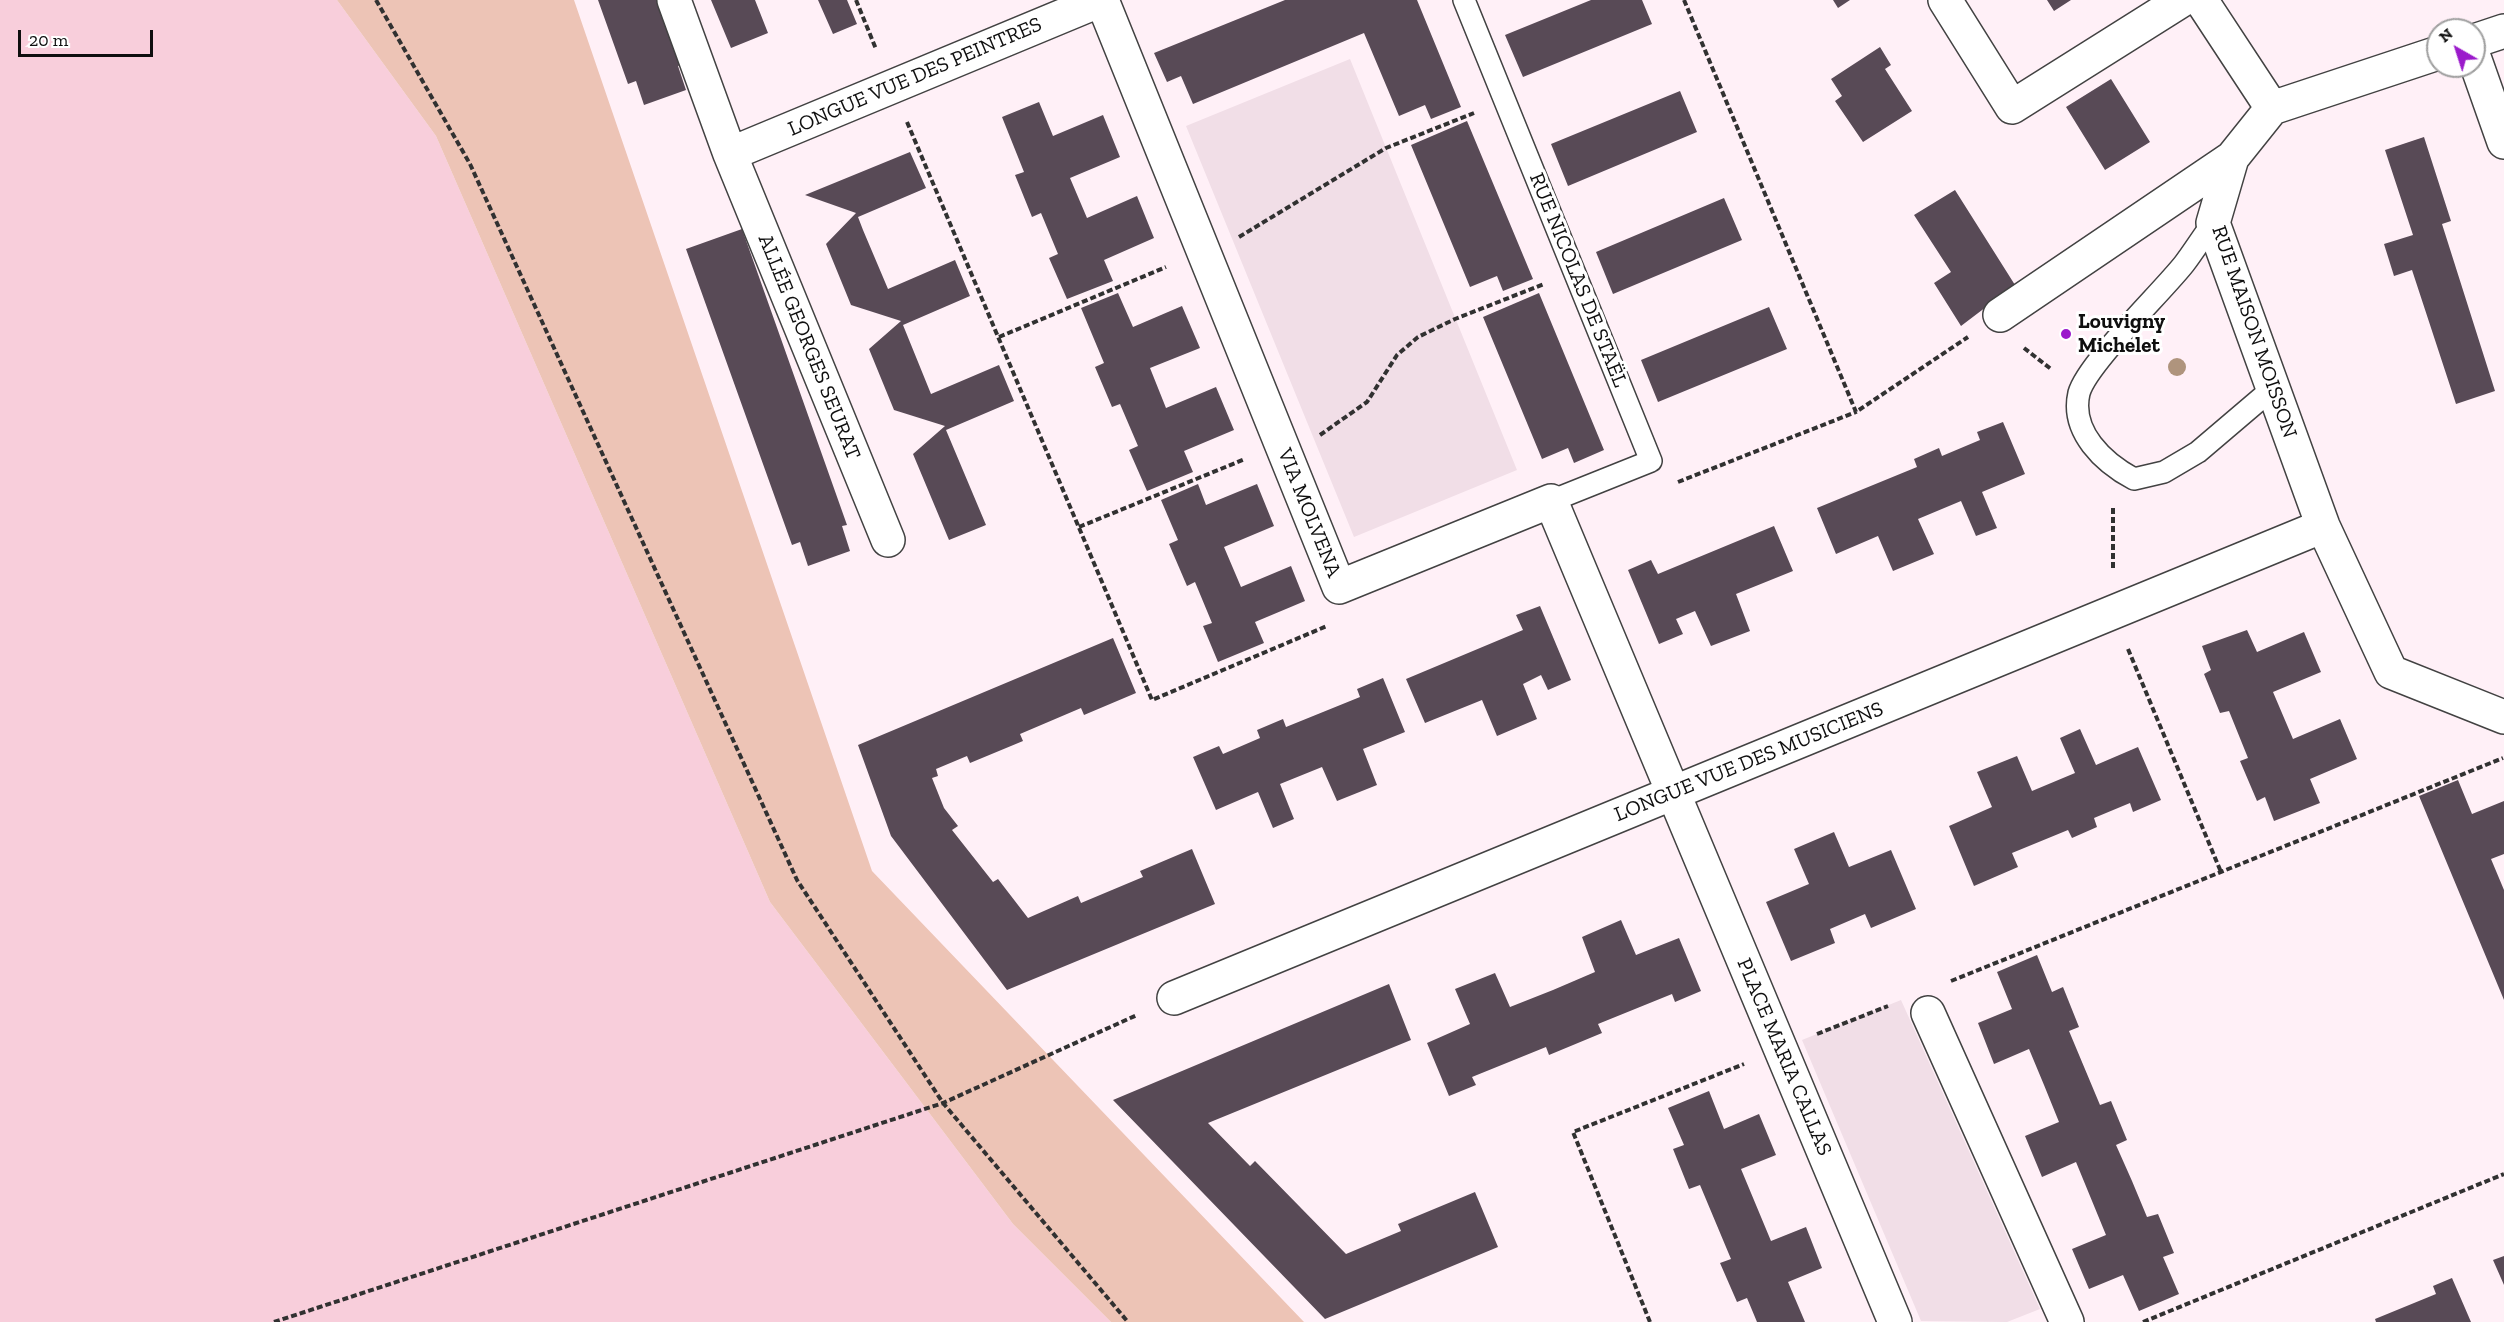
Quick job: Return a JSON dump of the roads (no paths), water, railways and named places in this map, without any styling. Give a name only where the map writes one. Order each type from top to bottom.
[{"type":"street","name":"ALLÉE GEORGES SEURAT","points":[[674,0],[730,154],[888,540]]},
{"type":"street","name":"LONGUE VUE DES PEINTRES","points":[[730,154],[1101,0]]},
{"type":"street","name":"VIA MOLVENA","points":[[1101,0],[1339,587],[1551,501]]},
{"type":"street","points":[[1945,0],[2012,107],[2182,0]]},
{"type":"street","points":[[2201,0],[2272,108],[2426,57]]},
{"type":"street","points":[[2486,37],[2504,31]]},
{"type":"street","points":[[2481,78],[2504,142]]},
{"type":"street","name":"RUE MAISON MOISSON","points":[[2272,108],[2232,158],[2213,223],[2323,526],[2391,672],[2504,717]]},
{"type":"street","points":[[1995,319],[2232,158]]},
{"type":"street","points":[[1551,501],[1673,793]]},
{"type":"street","name":"LONGUE VUE DES MUSICIENS","points":[[1174,999],[2323,526]]},
{"type":"street","name":"PLACE MARIA CALLAS","points":[[1673,793],[1895,1322]]},
{"type":"street","points":[[1928,1013],[2067,1322]]},
{"type":"lane","name":"RUE NICOLAS DE STAËL","points":[[1464,0],[1651,460],[1551,501]]},
{"type":"lane","points":[[2213,223],[2185,263],[2100,360],[2080,391],[2078,408],[2082,428],[2113,468],[2134,479],[2164,472],[2198,452],[2272,389]]},
{"type":"place","name":"Louvigny Michelet","points":[[2066,334]]}]
